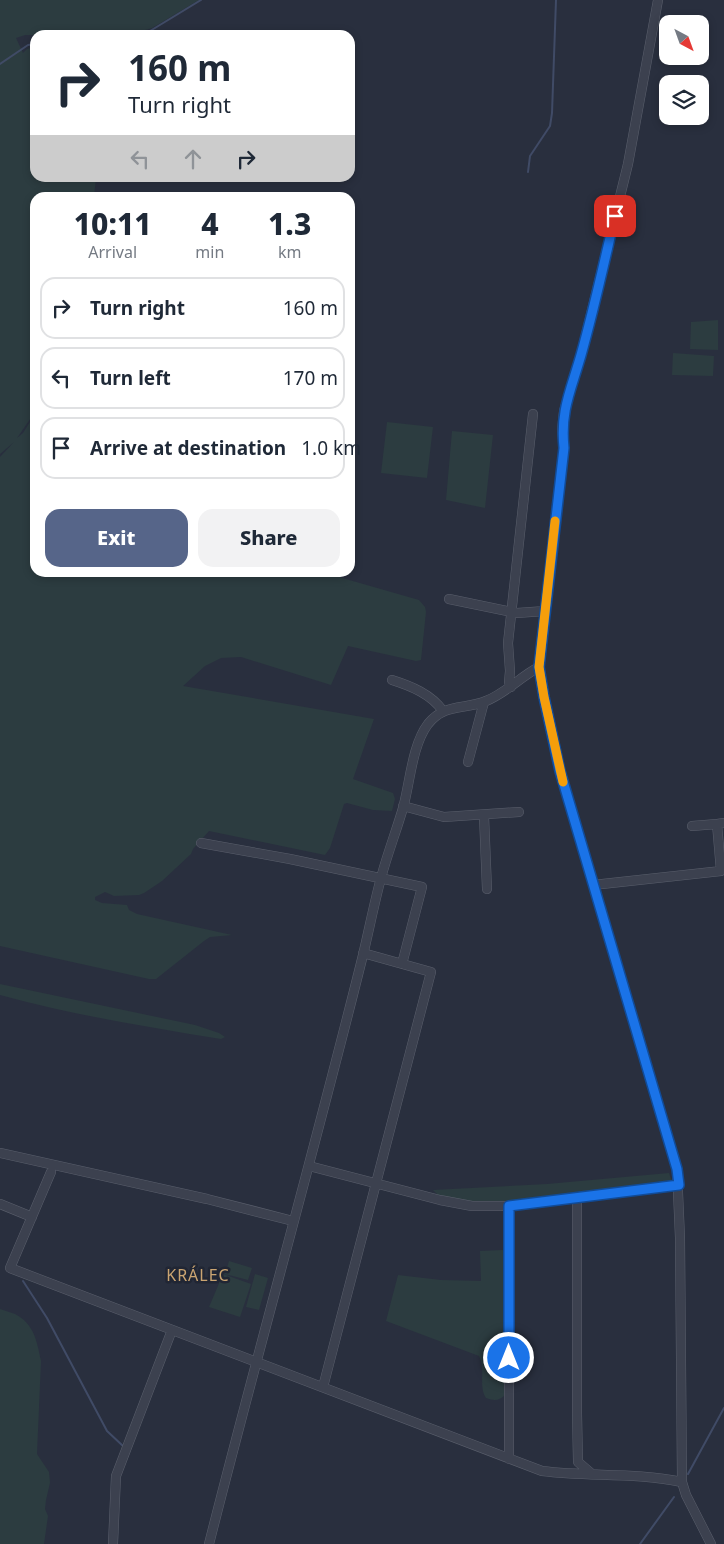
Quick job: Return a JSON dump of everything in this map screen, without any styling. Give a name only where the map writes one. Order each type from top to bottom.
[{"type":"street","points":[[658,0],[628,164],[581,356],[564,411],[562,430],[564,448],[539,667],[560,771],[677,1169],[679,1185],[682,1482],[686,1495],[711,1544]]},
{"type":"street","points":[[512,687],[508,682],[510,671],[508,643],[533,414]]},
{"type":"street","points":[[449,598],[511,612],[545,611]]},
{"type":"street","points":[[209,1544],[363,953],[381,877],[403,806],[411,768],[423,732],[429,723],[443,711],[484,702],[512,687],[526,674],[539,667]]},
{"type":"street","points":[[392,680],[409,685],[426,695],[437,702],[443,711]]},
{"type":"street","points":[[468,762],[484,702]]},
{"type":"street","points":[[403,806],[444,817],[484,816],[519,812]]},
{"type":"street","points":[[484,816],[487,889]]},
{"type":"street","points":[[593,885],[721,871],[721,823],[692,826]]},
{"type":"street","points":[[201,843],[381,877],[422,887],[402,964]]},
{"type":"street","points":[[323,1387],[431,972],[363,953]]},
{"type":"street","points":[[0,1153],[207,1199],[293,1221]]},
{"type":"street","points":[[308,1166],[440,1200],[472,1206],[509,1206],[679,1185]]},
{"type":"street","points":[[51,1172],[10,1268],[542,1471],[562,1474],[652,1477],[682,1482]]},
{"type":"street","points":[[577,1198],[576,1413],[578,1462],[592,1474]]},
{"type":"street","points":[[0,1204],[32,1217]]},
{"type":"street","points":[[509,1206],[509,1459]]},
{"type":"street","points":[[113,1544],[116,1513],[116,1476],[172,1330]]},
{"type":"shaded area","points":[[0,0],[199,0],[146,30],[30,30],[30,35],[16,38],[23,53],[30,48],[30,182],[96,182],[95,192],[30,192],[30,419],[17,438],[23,433],[30,422],[30,577],[339,577],[419,600],[425,607],[426,612],[421,660],[416,661],[348,646],[331,685],[241,657],[221,658],[205,666],[183,686],[374,719],[353,779],[393,793],[395,799],[392,811],[373,810],[347,803],[344,804],[330,848],[325,855],[209,831],[193,849],[191,854],[162,881],[144,893],[114,896],[105,892],[95,897],[95,900],[102,903],[127,905],[129,910],[137,914],[232,935],[210,937],[156,979],[0,946],[0,457],[14,442],[0,454]]},
{"type":"shaded area","points":[[718,320],[718,350],[690,349],[691,322]]},
{"type":"shaded area","points":[[673,353],[714,356],[713,376],[672,375]]},
{"type":"shaded area","points":[[387,422],[433,427],[427,478],[381,473]]},
{"type":"shaded area","points":[[452,431],[493,435],[485,508],[446,500]]},
{"type":"shaded area","points":[[0,984],[195,1025],[225,1037],[221,1039],[166,1030],[55,1009],[0,995]]},
{"type":"shaded area","points":[[669,1173],[672,1182],[551,1198],[475,1203],[440,1197],[433,1190],[547,1184]]},
{"type":"shaded area","points":[[503,1250],[505,1395],[494,1400],[486,1398],[484,1393],[482,1366],[479,1356],[386,1321],[398,1275],[441,1280],[481,1281],[480,1251]]},
{"type":"shaded area","points":[[229,1261],[252,1268],[248,1280],[225,1274]]},
{"type":"shaded area","points":[[223,1274],[251,1284],[240,1317],[209,1307]]},
{"type":"shaded area","points":[[255,1274],[268,1278],[259,1310],[246,1307]]},
{"type":"shaded area","points":[[0,1309],[15,1314],[31,1328],[41,1361],[37,1454],[49,1472],[50,1483],[45,1509],[48,1516],[44,1544],[0,1544]]},
{"type":"waterway","points":[[152,30],[201,0]]},
{"type":"waterway","points":[[528,172],[530,156],[550,126],[556,0]]},
{"type":"waterway","points":[[0,64],[30,45]]},
{"type":"waterway","points":[[23,1281],[47,1318],[107,1431],[123,1446]]},
{"type":"waterway","points":[[688,1474],[724,1408]]},
{"type":"waterway","points":[[640,1544],[674,1497]]},
{"type":"slow traffic","points":[[555,521],[539,667],[563,782]]},
{"type":"district","name":"KRÁLEC","points":[[198,1275]]},
{"type":"route","points":[[509,1358],[509,1206],[679,1185],[677,1169],[560,771],[539,667],[564,448],[562,430],[564,411],[581,356],[615,216]]}]
